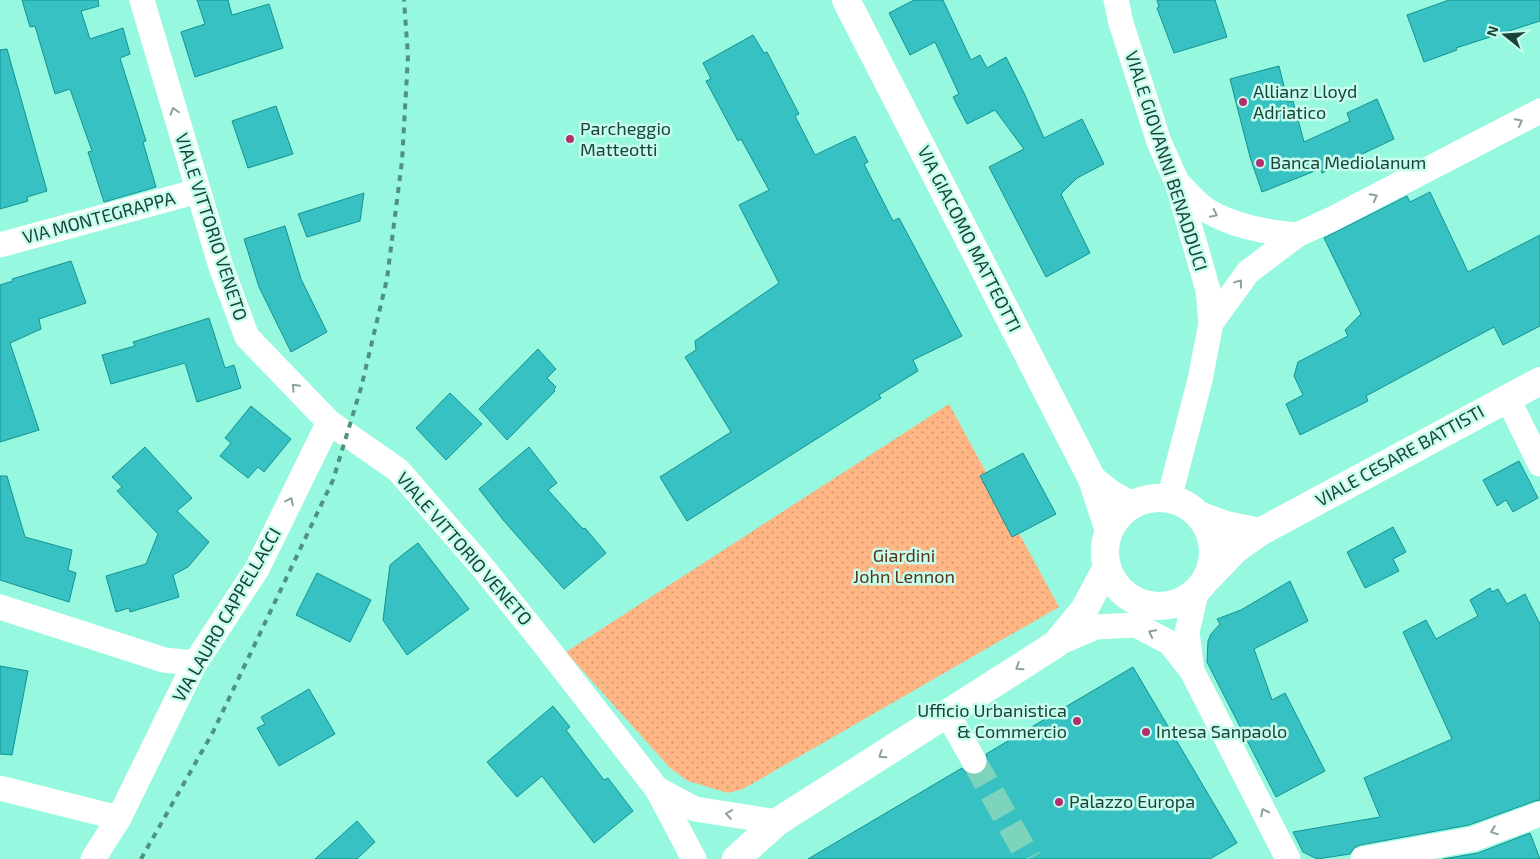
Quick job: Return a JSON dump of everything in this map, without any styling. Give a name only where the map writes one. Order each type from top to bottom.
[{"type":"street","name":"VIALE VITTORIO VENETO","points":[[142,0],[221,267],[247,337],[329,422],[398,470],[479,563],[657,789],[694,859]]},
{"type":"street","name":"VIA GIACOMO MATTEOTTI","points":[[846,0],[1092,479],[1109,531]]},
{"type":"street","name":"VIALE GIOVANNI BENADDUCI","points":[[1116,0],[1121,23],[1159,142],[1177,182],[1208,290],[1211,323],[1200,380],[1169,499]]},
{"type":"street","points":[[1211,323],[1248,272],[1297,235],[1342,214],[1540,111]]},
{"type":"street","points":[[1177,182],[1207,211],[1235,224],[1267,232],[1297,235]]},
{"type":"street","name":"VIA MONTEGRAPPA","points":[[0,245],[198,191]]},
{"type":"street","name":"VIALE CESARE BATTISTI","points":[[1201,586],[1235,550],[1260,532],[1507,397],[1540,381]]},
{"type":"street","points":[[1507,397],[1540,464]]},
{"type":"street","name":"VIA LAURO CAPPELLACCI","points":[[93,859],[119,818],[195,663],[257,569],[329,422]]},
{"type":"street","name":"VIA GIACOMO MATTEOTTI","points":[[1092,479],[1112,494],[1132,505]]},
{"type":"street","points":[[1192,671],[1187,632],[1201,586],[1213,563],[1214,546],[1209,530],[1201,516],[1191,507],[1179,501],[1163,497],[1147,499],[1132,505],[1119,516],[1109,531],[1105,549],[1107,567],[1115,584],[1128,597],[1144,604],[1163,606],[1180,602],[1201,586]]},
{"type":"street","points":[[1201,516],[1226,525],[1260,532]]},
{"type":"street","points":[[1056,644],[1084,610],[1107,567]]},
{"type":"street","points":[[0,607],[164,660],[195,663]]},
{"type":"street","points":[[736,859],[777,822],[1056,644],[1096,627],[1136,625],[1170,643],[1192,671],[1288,858]]},
{"type":"street","points":[[947,713],[974,761]]},
{"type":"street","points":[[0,788],[119,818]]},
{"type":"street","points":[[657,789],[695,809],[777,822]]},
{"type":"street","points":[[1363,859],[1473,839],[1539,816]]},
{"type":"green space","name":"Giardini John Lennon","points":[[949,404],[1059,607],[743,789],[728,793],[688,781],[670,768],[566,652]]},
{"type":"building","points":[[22,0],[98,0],[99,6],[81,11],[90,39],[123,28],[130,54],[120,58],[146,141],[143,142],[156,187],[104,202],[88,152],[92,151],[70,89],[55,94],[35,26],[30,27]]},
{"type":"building","points":[[197,0],[228,0],[232,15],[269,4],[283,48],[195,77],[181,32],[205,24]]},
{"type":"building","points":[[914,0],[943,0],[971,60],[980,55],[987,68],[1006,57],[1044,138],[1082,119],[1104,164],[1077,178],[1061,194],[1090,253],[1046,277],[989,167],[1024,149],[995,110],[967,124],[953,97],[959,94],[935,42],[910,55],[889,13]]},
{"type":"building","points":[[1157,0],[1215,0],[1227,37],[1174,53],[1157,8],[1159,7]]},
{"type":"building","points":[[1449,0],[1540,0],[1540,21],[1456,48],[1457,50],[1424,62],[1407,15]]},
{"type":"building","points":[[753,35],[764,53],[767,52],[799,114],[795,116],[815,155],[855,136],[868,162],[864,164],[893,221],[899,218],[962,336],[913,360],[918,371],[879,395],[881,398],[687,521],[660,477],[731,432],[685,357],[696,350],[695,341],[779,283],[739,205],[769,190],[741,139],[738,141],[706,81],[711,79],[703,63]]},
{"type":"building","points":[[7,49],[47,191],[27,197],[28,201],[0,209],[0,50]]},
{"type":"building","points":[[1279,66],[1288,102],[1293,101],[1304,142],[1350,121],[1347,113],[1377,99],[1394,139],[1322,173],[1320,169],[1262,192],[1250,157],[1230,79]]},
{"type":"building","points":[[276,106],[293,154],[248,168],[232,121]]},
{"type":"building","points":[[1430,192],[1468,272],[1540,235],[1540,326],[1503,345],[1494,327],[1366,396],[1368,401],[1300,435],[1286,404],[1303,395],[1294,376],[1298,362],[1348,336],[1345,330],[1361,314],[1324,238],[1407,196],[1410,202]]},
{"type":"building","points":[[364,193],[360,221],[307,237],[298,214]]},
{"type":"building","points":[[285,226],[301,279],[327,332],[291,352],[259,287],[244,239]]},
{"type":"building","points":[[71,261],[86,303],[39,319],[41,329],[10,343],[39,430],[0,442],[0,285],[13,281],[12,279]]},
{"type":"building","points":[[209,318],[225,368],[234,365],[241,388],[197,402],[185,363],[111,384],[102,355],[135,346],[133,342]]},
{"type":"building","points":[[538,349],[556,369],[547,378],[556,387],[555,391],[507,440],[479,409]]},
{"type":"building","points":[[450,393],[482,424],[446,460],[416,428]]},
{"type":"building","points":[[251,406],[291,439],[264,472],[258,467],[248,478],[220,456],[231,443],[225,438]]},
{"type":"building","points":[[145,447],[192,498],[177,511],[209,542],[188,567],[173,575],[179,597],[130,612],[129,608],[116,612],[106,576],[146,564],[158,534],[117,491],[122,487],[112,477]]},
{"type":"building","points":[[529,447],[557,483],[548,490],[606,553],[564,589],[504,521],[479,489]]},
{"type":"building","points":[[1023,453],[1056,514],[1012,537],[980,476]]},
{"type":"building","points":[[1519,461],[1538,498],[1513,512],[1506,500],[1497,506],[1483,480]]},
{"type":"building","points":[[0,476],[7,476],[25,537],[72,550],[68,570],[76,573],[69,602],[0,580]]},
{"type":"building","points":[[1393,527],[1406,552],[1393,559],[1399,571],[1365,588],[1347,552]]},
{"type":"building","points":[[418,543],[469,609],[407,655],[383,620],[390,565]]},
{"type":"building","points":[[317,573],[371,600],[350,642],[296,615]]},
{"type":"building","points":[[1290,581],[1308,621],[1254,649],[1272,700],[1285,693],[1325,771],[1276,797],[1207,662],[1208,641],[1211,634],[1220,624],[1217,619],[1241,610]]},
{"type":"building","points":[[1490,588],[1492,592],[1498,589],[1507,604],[1525,594],[1540,624],[1540,800],[1469,825],[1360,845],[1354,848],[1350,854],[1317,859],[1303,852],[1293,832],[1380,817],[1364,778],[1452,739],[1403,632],[1426,620],[1436,639],[1478,616],[1470,600]]},
{"type":"building","points":[[0,666],[28,671],[12,755],[0,754]]},
{"type":"building","name":"Palazzo Europa","points":[[1133,667],[1237,843],[1210,859],[808,859],[962,768],[966,773],[973,775],[981,773],[987,768],[986,754]]},
{"type":"building","points":[[309,689],[335,734],[279,766],[257,728],[265,724],[261,717]]},
{"type":"building","points":[[553,706],[570,727],[566,730],[604,780],[608,778],[633,811],[594,843],[542,776],[517,797],[487,762]]},
{"type":"building","points":[[357,821],[375,842],[357,859],[315,859]]},
{"type":"building","points":[[1530,833],[1540,859],[1443,859],[1478,853]]},
{"type":"tunnel","points":[[974,761],[1029,859]]},
{"type":"railway","points":[[141,859],[213,732],[333,480],[361,388],[387,279],[402,161],[408,56],[404,0]]},
{"type":"place","name":"Allianz Lloyd Adriatico","points":[[1243,102]]},
{"type":"place","name":"Parcheggio Matteotti","points":[[570,139]]},
{"type":"place","name":"Banca Mediolanum","points":[[1260,163]]},
{"type":"place","name":"Ufficio Urbanistica & Commercio","points":[[1077,721]]},
{"type":"place","name":"Intesa Sanpaolo","points":[[1146,732]]},
{"type":"place","name":"Palazzo Europa","points":[[1059,802]]}]
